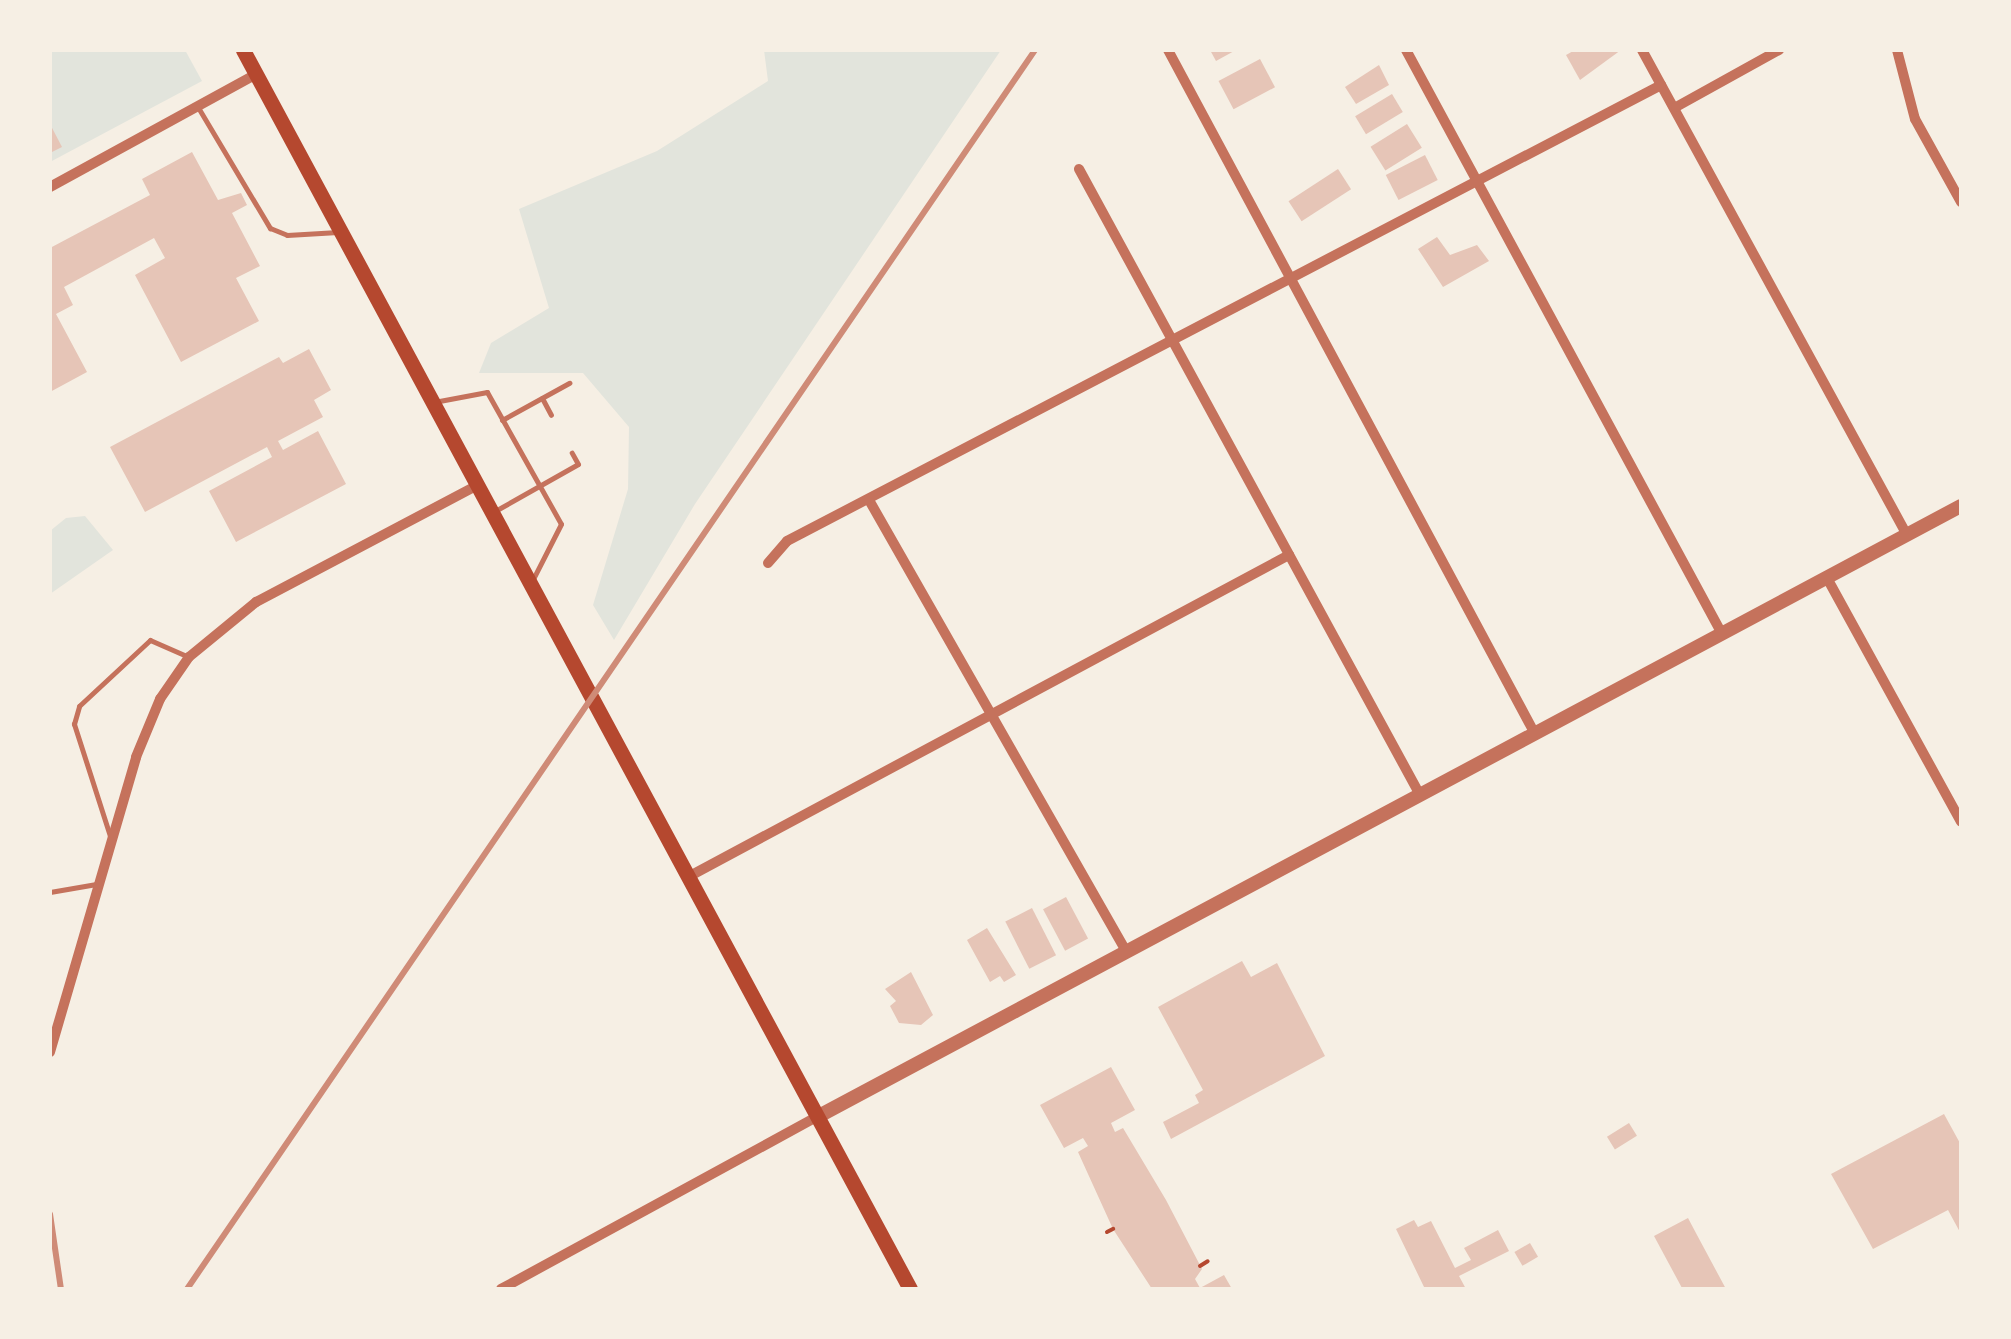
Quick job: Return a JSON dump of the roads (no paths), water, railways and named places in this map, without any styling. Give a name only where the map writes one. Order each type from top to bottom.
[{"type":"main road","points":[[243,50],[910,1289]]},
{"type":"street","points":[[1168,50],[1534,732]]},
{"type":"street","points":[[1406,50],[1722,634]]},
{"type":"street","points":[[1642,50],[1907,534]]},
{"type":"street","points":[[1676,107],[1779,50]]},
{"type":"street","points":[[1897,50],[1915,120],[1961,202]]},
{"type":"street","points":[[50,187],[256,74]]},
{"type":"street","points":[[768,562],[787,541],[1479,184],[1661,85]]},
{"type":"street","points":[[1079,170],[1420,795]]},
{"type":"street","points":[[50,1052],[112,841],[160,699],[189,657],[256,602],[478,485]]},
{"type":"street","points":[[869,500],[1126,952]]},
{"type":"street","points":[[500,1289],[1961,506]]},
{"type":"street","points":[[688,877],[993,717],[1289,555]]},
{"type":"street","points":[[1827,578],[1961,822]]},
{"type":"lane","points":[[198,107],[270,228],[288,235],[341,232]]},
{"type":"lane","points":[[502,420],[569,382]]},
{"type":"lane","points":[[433,402],[487,392],[560,524],[531,584]]},
{"type":"lane","points":[[542,398],[551,415]]},
{"type":"lane","points":[[492,512],[578,464],[572,453]]},
{"type":"lane","points":[[112,841],[78,741],[79,706],[150,640],[189,657]]},
{"type":"lane","points":[[50,892],[100,883]]},
{"type":"railway","points":[[187,1289],[1035,50]]},
{"type":"railway","points":[[50,1214],[61,1289]]}]
